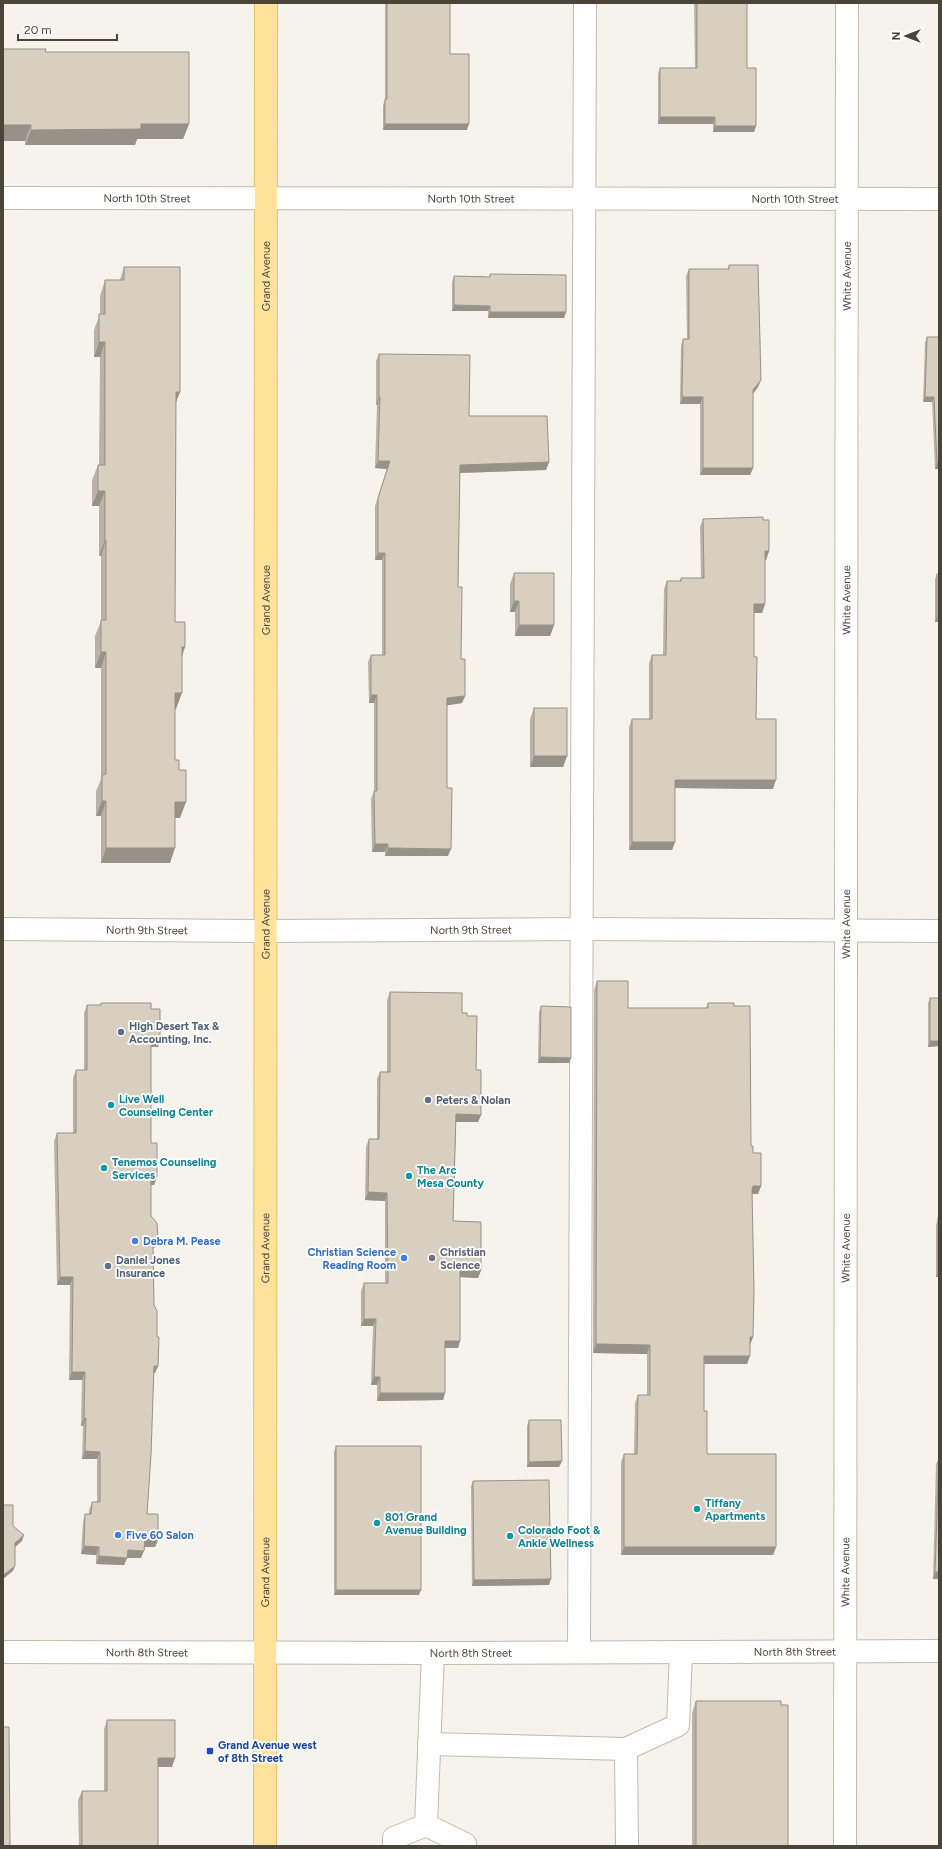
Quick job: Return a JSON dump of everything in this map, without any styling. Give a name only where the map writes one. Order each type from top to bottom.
[{"type":"main road","name":"Grand Avenue","points":[[265,1846],[266,3]]},
{"type":"street","points":[[579,1652],[585,3]]},
{"type":"street","name":"White Avenue","points":[[845,1846],[847,3]]},
{"type":"street","name":"North 10th Street","points":[[3,198],[939,199]]},
{"type":"street","name":"North 9th Street","points":[[3,930],[266,931],[582,929],[939,931]]},
{"type":"street","name":"North 8th Street","points":[[3,1652],[433,1653],[939,1651]]},
{"type":"street","points":[[429,1744],[626,1749],[678,1725],[681,1652]]},
{"type":"street","points":[[426,1825],[433,1653]]},
{"type":"street","points":[[626,1749],[627,1846]]},
{"type":"street","points":[[394,1846],[394,1838],[426,1825],[465,1844],[465,1846]]},
{"type":"building","points":[[387,3],[450,3],[450,54],[469,54],[469,124],[385,124],[385,99],[387,99]]},
{"type":"building","points":[[697,3],[747,3],[747,68],[756,68],[756,126],[715,126],[715,117],[660,117],[660,68],[697,68]]},
{"type":"building","points":[[3,49],[46,49],[45,52],[189,52],[189,124],[141,124],[141,129],[31,130],[31,125],[3,125]]},
{"type":"building","points":[[729,265],[758,265],[761,380],[753,390],[753,468],[703,468],[703,397],[683,397],[682,394],[683,339],[689,339],[689,269],[729,269]]},
{"type":"building","points":[[124,267],[180,267],[180,392],[176,392],[175,622],[185,622],[185,647],[182,647],[182,693],[175,693],[175,760],[179,760],[179,770],[186,770],[186,802],[175,802],[175,848],[106,848],[106,801],[102,801],[102,775],[106,774],[106,652],[101,652],[101,620],[106,620],[105,491],[98,491],[98,465],[105,465],[105,342],[99,342],[99,314],[105,314],[105,280],[124,280]]},
{"type":"building","points":[[490,274],[566,275],[566,312],[490,312],[490,306],[454,305],[454,276],[490,277]]},
{"type":"building","points":[[927,337],[939,337],[939,463],[937,463],[934,397],[925,397]]},
{"type":"building","points":[[379,354],[470,355],[469,416],[547,416],[549,462],[460,465],[458,587],[462,587],[461,659],[465,659],[465,696],[447,698],[447,788],[452,788],[451,849],[388,848],[388,844],[375,844],[374,791],[377,791],[377,695],[371,695],[371,655],[385,655],[385,553],[378,553],[378,498],[390,461],[378,461],[380,397]]},
{"type":"building","points":[[763,517],[763,520],[769,520],[769,551],[765,551],[765,604],[754,604],[754,657],[757,657],[756,719],[776,719],[776,780],[675,780],[675,842],[632,842],[632,719],[652,719],[652,655],[666,655],[667,581],[681,581],[681,578],[704,578],[703,519]]},
{"type":"building","points":[[514,573],[554,573],[554,625],[519,625],[519,601],[514,601]]},
{"type":"building","points":[[937,574],[939,574],[939,617],[937,617]]},
{"type":"building","points":[[534,708],[567,708],[567,756],[534,756]]},
{"type":"building","points":[[597,981],[628,981],[628,1008],[708,1008],[708,1003],[734,1003],[734,1006],[750,1006],[751,1146],[753,1146],[753,1153],[761,1153],[761,1186],[753,1186],[752,1190],[754,1291],[753,1337],[750,1337],[750,1356],[704,1356],[704,1411],[707,1411],[707,1454],[776,1454],[776,1547],[624,1547],[624,1454],[637,1454],[638,1395],[650,1395],[650,1345],[596,1344]]},
{"type":"building","points":[[390,992],[462,993],[462,1013],[467,1013],[467,1016],[477,1016],[476,1070],[481,1070],[481,1115],[456,1114],[453,1221],[481,1222],[481,1270],[460,1270],[460,1341],[445,1341],[445,1393],[380,1393],[380,1377],[374,1377],[376,1319],[364,1319],[364,1283],[388,1283],[387,1193],[368,1192],[369,1139],[379,1139],[380,1072],[390,1072]]},
{"type":"building","points":[[930,998],[939,998],[939,1041],[930,1041]]},
{"type":"building","points":[[101,1003],[151,1003],[151,1009],[160,1009],[160,1040],[151,1040],[151,1143],[157,1143],[157,1177],[151,1177],[151,1216],[157,1223],[158,1239],[153,1243],[154,1305],[157,1311],[157,1337],[159,1337],[158,1366],[154,1366],[151,1455],[147,1514],[158,1514],[158,1540],[145,1539],[144,1551],[128,1550],[127,1558],[99,1556],[99,1547],[84,1546],[85,1514],[91,1514],[92,1502],[100,1502],[100,1452],[85,1451],[85,1372],[72,1372],[73,1277],[60,1277],[57,1133],[76,1133],[76,1070],[87,1070],[87,1005],[101,1005]]},
{"type":"building","points":[[541,1006],[571,1007],[571,1058],[540,1057]]},
{"type":"building","points":[[939,1218],[939,1270],[938,1270]]},
{"type":"building","points":[[529,1420],[561,1420],[562,1461],[529,1462]]},
{"type":"building","name":"801 Grand Avenue Building","points":[[336,1446],[421,1446],[421,1590],[336,1590]]},
{"type":"building","points":[[939,1457],[939,1572],[935,1572]]},
{"type":"building","name":"Colorado Foot & Ankle Wellness","points":[[549,1480],[551,1579],[474,1580],[473,1481]]},
{"type":"building","points":[[3,1505],[13,1505],[13,1526],[24,1535],[15,1543],[15,1566],[5,1574],[3,1574]]},
{"type":"building","points":[[696,1701],[781,1701],[781,1705],[788,1705],[788,1846],[696,1846]]},
{"type":"building","points":[[107,1720],[175,1720],[175,1758],[158,1758],[158,1846],[82,1846],[82,1791],[107,1791]]},
{"type":"building","points":[[3,1727],[9,1727],[10,1846],[3,1846]]},
{"type":"place","name":"High Desert Tax & Accounting, Inc.","points":[[121,1032]]},
{"type":"place","name":"Peters & Nolan","points":[[428,1100]]},
{"type":"place","name":"Live Well Counseling Center","points":[[111,1105]]},
{"type":"place","name":"Tenemos Counseling Services","points":[[104,1168]]},
{"type":"place","name":"The Arc Mesa County","points":[[409,1176]]},
{"type":"place","name":"Debra M. Pease","points":[[135,1241]]},
{"type":"place","name":"Christian Science Reading Room","points":[[404,1258]]},
{"type":"place","name":"Christian Science","points":[[432,1258]]},
{"type":"place","name":"Daniel Jones Insurance","points":[[108,1266]]},
{"type":"place","name":"Tiffany Apartments","points":[[697,1509]]},
{"type":"place","name":"801 Grand Avenue Building","points":[[377,1523]]},
{"type":"place","name":"Five 60 Salon","points":[[118,1535]]},
{"type":"place","name":"Colorado Foot & Ankle Wellness","points":[[510,1536]]},
{"type":"place","name":"Grand Avenue west of 8th Street","points":[[210,1751]]}]
